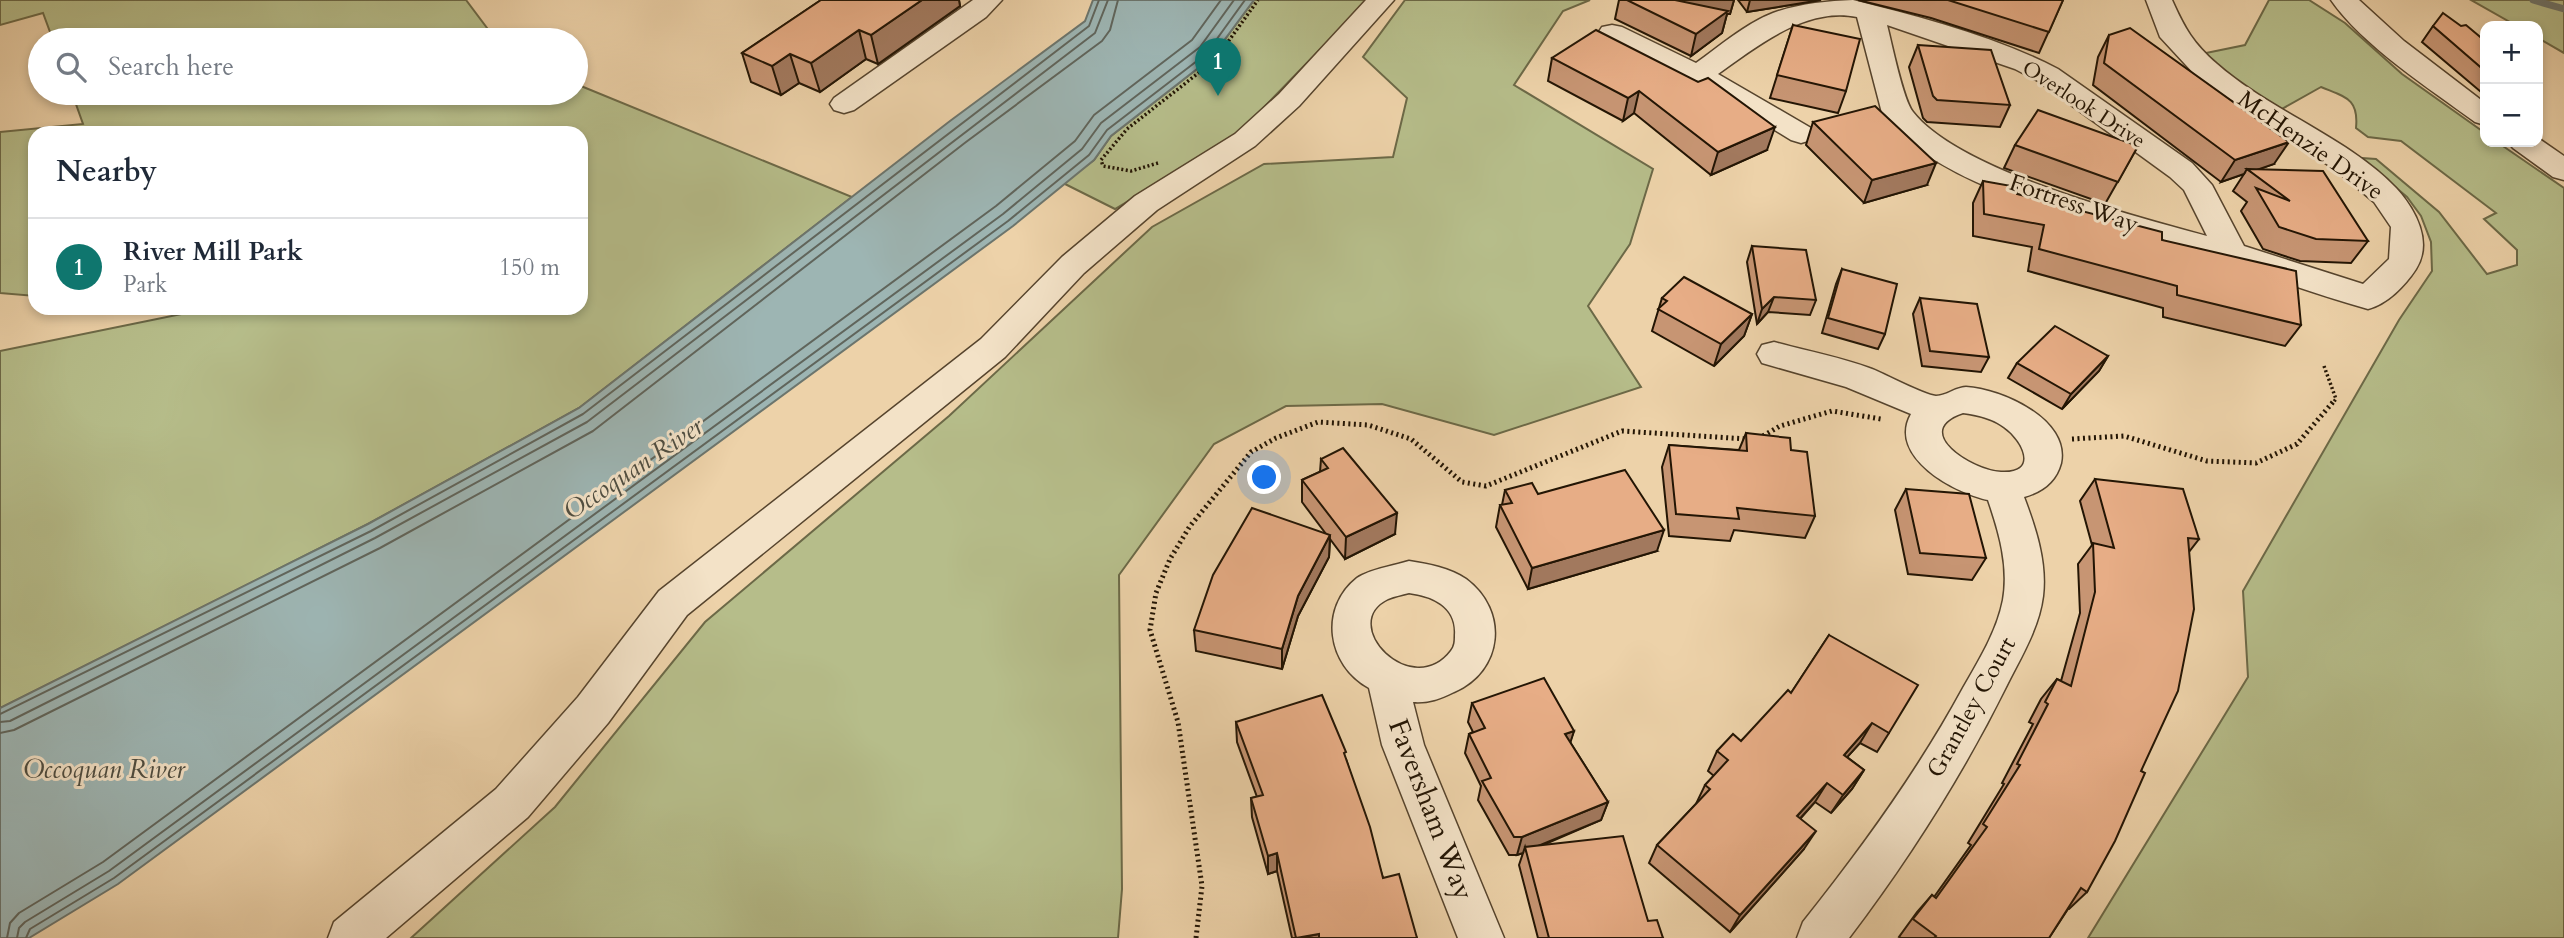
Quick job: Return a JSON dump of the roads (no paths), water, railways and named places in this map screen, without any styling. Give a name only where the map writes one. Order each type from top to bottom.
[{"type":"street","points":[[844,104],[989,0]]},
{"type":"street","points":[[351,938],[512,803],[593,710],[673,603],[993,348],[1073,265],[1146,203],[1245,139],[1289,100],[1381,0]]},
{"type":"street","name":"McHenzie Drive","points":[[2159,0],[2161,14],[2168,29],[2204,67],[2258,109],[2367,177],[2399,209],[2407,226],[2409,246],[2404,262],[2368,298]]},
{"type":"street","points":[[2324,0],[2366,24]]},
{"type":"street","points":[[2344,0],[2366,24],[2480,112]]},
{"type":"street","name":"Overlook Drive","points":[[1698,75],[1763,29],[1783,19],[1837,8],[1869,10],[1999,53],[2048,75],[2181,170],[2197,186],[2232,254]]},
{"type":"street","name":"Fortress Way","points":[[1869,10],[1897,113],[1915,133],[1951,156],[2059,202],[2308,276],[2368,298]]},
{"type":"street","points":[[1612,33],[1734,93],[1801,134]]},
{"type":"street","points":[[2530,147],[2564,170]]},
{"type":"street","points":[[1774,354],[1857,377],[1929,417]]},
{"type":"street","points":[[1963,400],[1990,404],[2016,416],[2030,428],[2040,441],[2044,455],[2042,468],[2034,478],[2020,485],[2001,488],[1961,478],[1943,466],[1930,452],[1923,438],[1929,417],[1946,403],[1963,400]]},
{"type":"street","name":"Grantley Court","points":[[1820,938],[1846,905],[1960,737],[2014,631],[2024,585],[2021,544],[2001,488]]},
{"type":"street","name":"Faversham Way","points":[[1388,679],[1403,745],[1481,938]]},
{"type":"water","name":"Occoquan River","points":[[1093,0],[1254,0],[1211,58],[1111,136],[1094,160],[1013,226],[118,884],[29,938],[0,938],[0,708],[368,524],[579,408],[950,121],[1085,21]]},
{"type":"waterway","points":[[2533,0],[2564,9]]},
{"type":"place","name":"River Mill Park","points":[[1218,96]]}]
